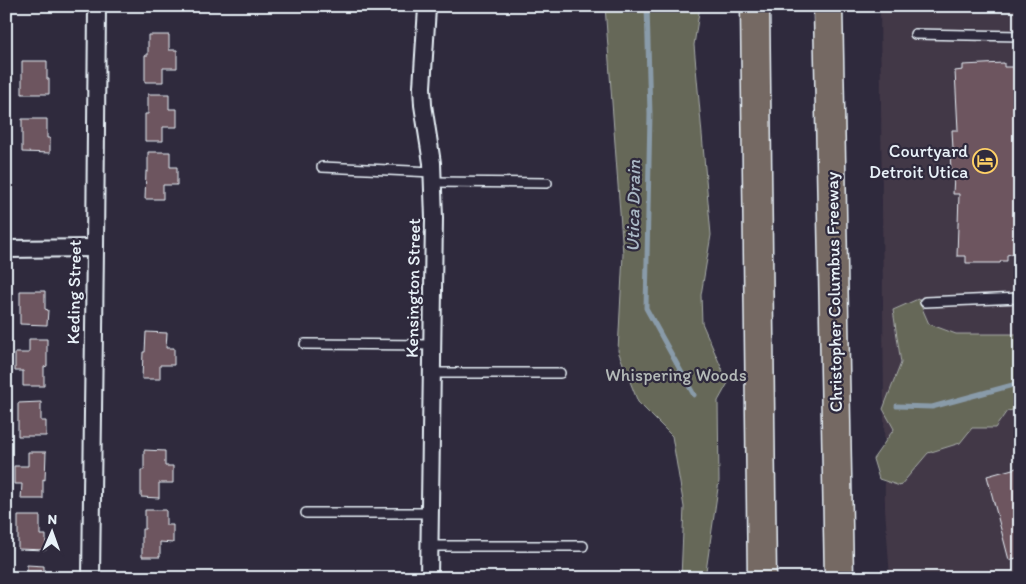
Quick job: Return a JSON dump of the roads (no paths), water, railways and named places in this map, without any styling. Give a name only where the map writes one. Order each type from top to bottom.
[{"type":"highway","points":[[755,6],[760,578]]},
{"type":"highway","name":"Christopher Columbus Freeway","points":[[828,6],[839,578]]},
{"type":"street","name":"Keding Street","points":[[91,578],[97,6]]},
{"type":"street","name":"Kensington Street","points":[[427,7],[422,88],[432,162],[434,218],[429,578]]},
{"type":"street","points":[[6,249],[95,248]]},
{"type":"lane","points":[[915,34],[1020,36]]},
{"type":"lane","points":[[322,168],[433,177],[547,183]]},
{"type":"lane","points":[[925,302],[1020,298]]},
{"type":"lane","points":[[305,344],[432,345]]},
{"type":"lane","points":[[432,373],[560,373]]},
{"type":"lane","points":[[306,513],[430,513]]},
{"type":"lane","points":[[429,546],[583,546]]},
{"type":"waterway","name":"Utica Drain","points":[[647,6],[650,114],[646,308],[694,395]]},
{"type":"waterway","name":"Utica Drain","points":[[897,406],[932,407],[1020,383]]},
{"type":"place","name":"Courtyard Detroit Utica","points":[[985,161]]},
{"type":"park label","name":"Whispering Woods","points":[[676,375]]}]
